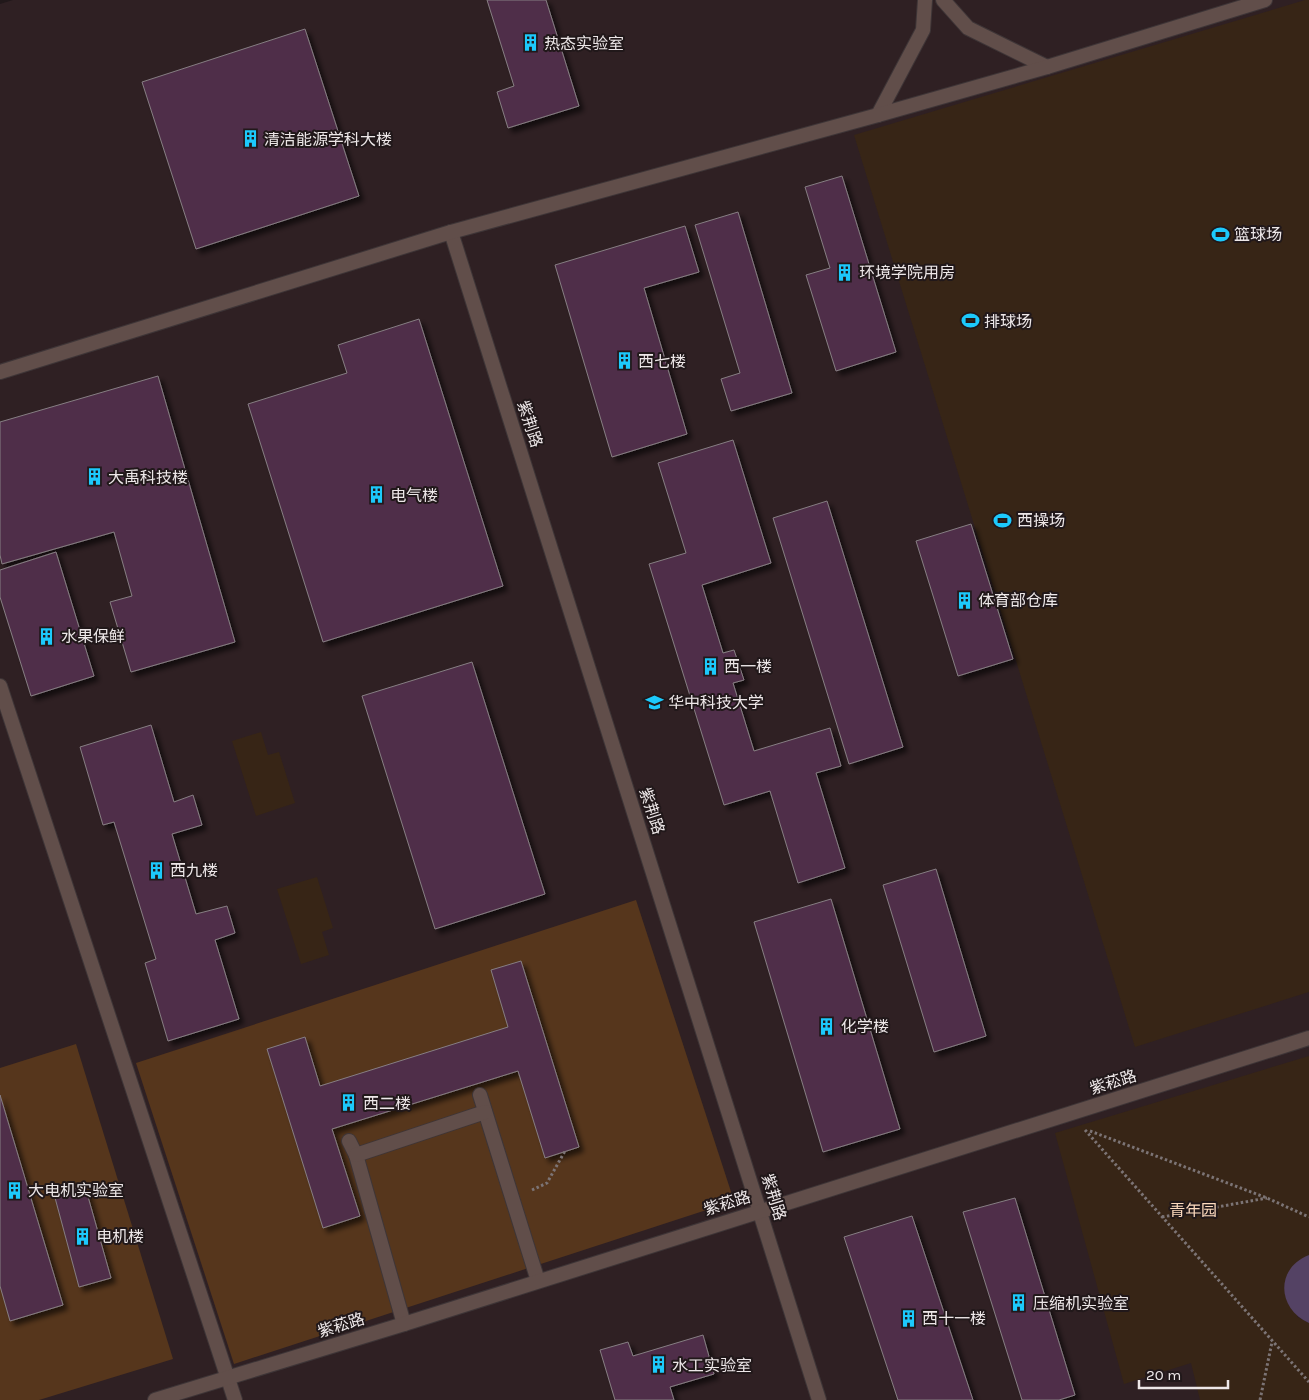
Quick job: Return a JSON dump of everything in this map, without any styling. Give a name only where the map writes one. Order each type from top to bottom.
[{"type":"street","points":[[878,115],[923,30],[925,0]]},
{"type":"street","points":[[944,0],[968,28],[1047,67]]},
{"type":"street","points":[[0,372],[451,232],[1047,67],[1265,0]]},
{"type":"street","name":"紫荆路","points":[[451,232],[819,1400]]},
{"type":"street","points":[[0,686],[235,1400]]},
{"type":"street","name":"紫菘路","points":[[155,1400],[404,1324],[1309,1038]]},
{"type":"street","points":[[480,1095],[538,1281]]},
{"type":"street","points":[[356,1155],[485,1112]]},
{"type":"street","points":[[349,1141],[356,1155],[404,1324]]},
{"type":"path","points":[[1309,1216],[1267,1198],[1083,1128],[1309,1382]]},
{"type":"path","points":[[513,1199],[547,1183],[565,1151]]},
{"type":"path","points":[[1162,1217],[1267,1198]]},
{"type":"path","points":[[1260,1400],[1272,1341]]},
{"type":"shaded area","name":"华中科技大学","points":[[13,0],[1309,0],[1309,1400],[0,1400],[0,4]]},
{"type":"shaded area","points":[[636,900],[734,1201],[234,1364],[136,1063]]},
{"type":"shaded area","points":[[76,1044],[173,1359],[39,1400],[0,1400],[0,1068]]},
{"type":"shaded area","points":[[1309,1255],[1309,1323],[1298,1317],[1291,1308],[1286,1299],[1284,1289],[1290,1269],[1298,1261]]},
{"type":"green space","points":[[1309,0],[1309,992],[1135,1047],[854,135]]},
{"type":"green space","points":[[261,732],[268,755],[279,752],[295,803],[256,816],[232,741]]},
{"type":"green space","points":[[317,877],[333,928],[322,932],[329,955],[301,964],[277,889]]},
{"type":"green space","name":"青年园","points":[[1309,1056],[1309,1255],[1307,1256],[1297,1317],[1309,1323],[1309,1400],[1200,1400],[1191,1363],[1124,1384],[1055,1133]]},
{"type":"building","name":"热态实验室","points":[[487,0],[546,0],[579,106],[508,128],[497,92],[514,86]]},
{"type":"building","name":"清洁能源学科大楼","points":[[305,29],[359,196],[196,249],[142,82]]},
{"type":"building","name":"环境学院用房","points":[[842,176],[896,352],[836,371],[806,275],[830,268],[805,187]]},
{"type":"building","points":[[738,212],[792,393],[731,411],[721,379],[740,373],[695,225]]},
{"type":"building","name":"西七楼","points":[[685,226],[699,272],[644,288],[687,434],[612,457],[555,265]]},
{"type":"building","name":"电气楼","points":[[419,319],[503,586],[323,642],[248,404],[347,373],[338,345]]},
{"type":"building","name":"大禹科技楼","points":[[158,376],[235,642],[131,672],[110,602],[132,596],[114,532],[2,564],[0,555],[0,422]]},
{"type":"building","name":"西一楼","points":[[733,440],[771,563],[702,585],[723,653],[734,650],[744,680],[733,683],[754,751],[830,728],[841,766],[816,773],[845,868],[798,883],[770,791],[724,805],[649,564],[686,553],[658,463]]},
{"type":"building","points":[[827,501],[903,747],[849,764],[773,518]]},
{"type":"building","name":"体育部仓库","points":[[971,524],[1013,659],[958,676],[916,541]]},
{"type":"building","name":"水果保鲜","points":[[56,552],[94,676],[31,696],[0,597],[0,570]]},
{"type":"building","points":[[472,662],[545,894],[435,929],[362,696]]},
{"type":"building","name":"西九楼","points":[[151,725],[174,802],[193,795],[202,825],[172,834],[196,914],[227,906],[235,933],[215,940],[239,1019],[168,1041],[145,963],[156,959],[114,822],[103,825],[80,747]]},
{"type":"building","points":[[936,869],[986,1036],[934,1052],[883,885]]},
{"type":"building","name":"化学楼","points":[[831,899],[900,1129],[823,1152],[754,922]]},
{"type":"building","name":"西二楼","points":[[521,961],[579,1147],[545,1158],[518,1071],[332,1129],[360,1216],[323,1228],[267,1049],[305,1037],[320,1086],[508,1027],[491,970]]},
{"type":"building","name":"大电机实验室","points":[[0,1095],[63,1305],[10,1321],[0,1286]]},
{"type":"building","name":"电机楼","points":[[85,1186],[111,1278],[79,1287],[54,1194]]},
{"type":"building","name":"压缩机实验室","points":[[1015,1198],[1075,1395],[1059,1400],[1022,1400],[963,1212]]},
{"type":"building","name":"西十一楼","points":[[912,1216],[973,1400],[898,1400],[844,1237]]},
{"type":"building","name":"水工实验室","points":[[703,1335],[714,1374],[670,1387],[674,1400],[615,1400],[600,1350],[628,1342],[633,1356]]},
{"type":"place","name":"热态实验室","points":[[530,43]]},
{"type":"place","name":"清洁能源学科大楼","points":[[250,139]]},
{"type":"place","name":"篮球场","points":[[1220,234]]},
{"type":"place","name":"环境学院用房","points":[[845,272]]},
{"type":"place","name":"排球场","points":[[970,321]]},
{"type":"place","name":"西七楼","points":[[624,361]]},
{"type":"place","name":"大禹科技楼","points":[[94,477]]},
{"type":"place","name":"电气楼","points":[[376,495]]},
{"type":"place","name":"西操场","points":[[1003,520]]},
{"type":"place","name":"体育部仓库","points":[[964,600]]},
{"type":"place","name":"水果保鲜","points":[[47,636]]},
{"type":"place","name":"西一楼","points":[[710,666]]},
{"type":"place","name":"华中科技大学","points":[[654,702]]},
{"type":"place","name":"西九楼","points":[[156,870]]},
{"type":"place","name":"化学楼","points":[[827,1026]]},
{"type":"place","name":"西二楼","points":[[349,1103]]},
{"type":"place","name":"大电机实验室","points":[[14,1190]]},
{"type":"place","name":"电机楼","points":[[82,1236]]},
{"type":"place","name":"压缩机实验室","points":[[1019,1303]]},
{"type":"place","name":"西十一楼","points":[[908,1318]]},
{"type":"place","name":"水工实验室","points":[[658,1365]]}]
